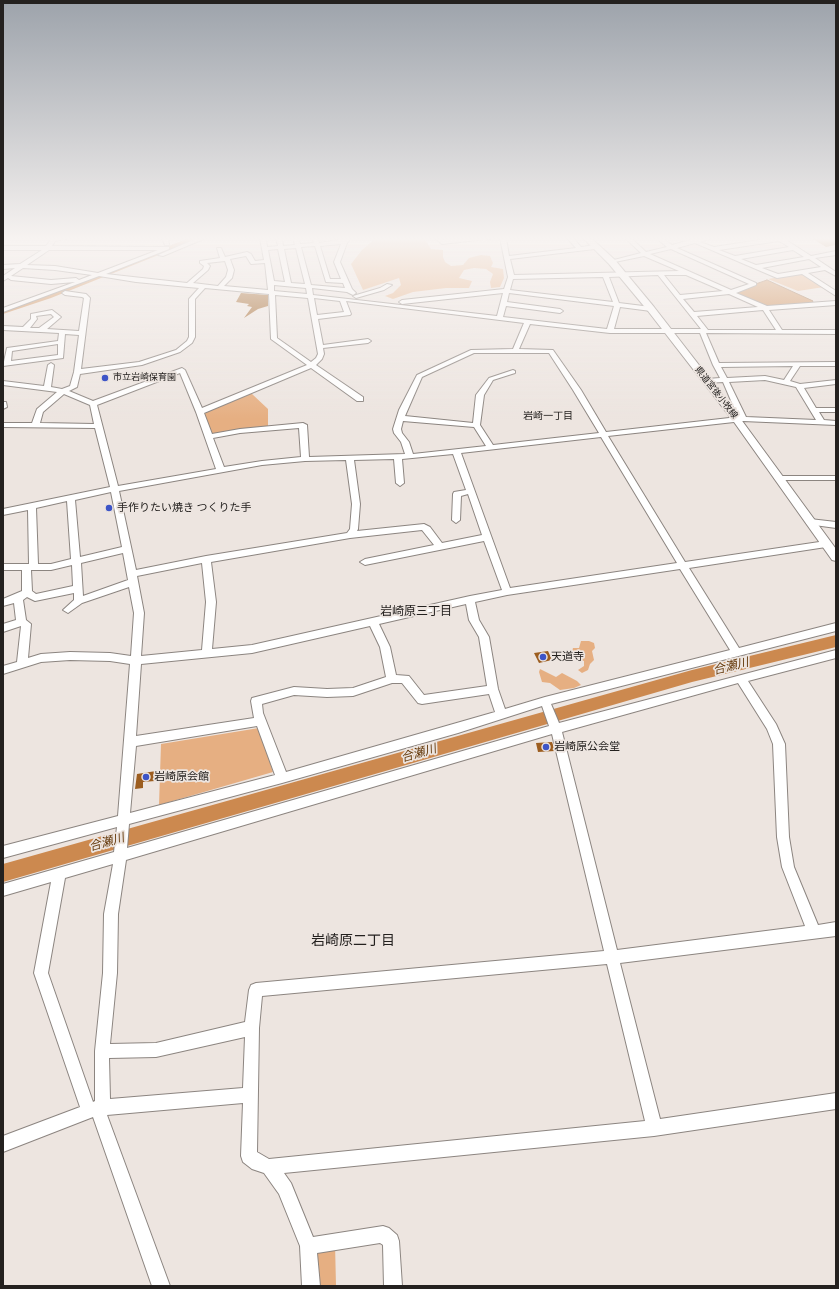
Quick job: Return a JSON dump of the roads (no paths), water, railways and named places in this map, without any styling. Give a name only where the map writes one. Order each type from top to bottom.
[{"type":"main road","name":"県道宮後小牧線","points":[[642,298],[707,381],[740,419],[778,478],[836,557]]},
{"type":"street","points":[[3,308],[35,298]]},
{"type":"street","points":[[3,314],[50,298]]},
{"type":"street","points":[[35,426],[40,411],[63,391],[73,387],[83,333],[86,298]]},
{"type":"street","points":[[76,372],[140,364],[178,351],[190,342],[192,338],[193,298]]},
{"type":"street","points":[[272,298],[274,339],[360,399]]},
{"type":"street","points":[[200,412],[312,365],[319,358],[321,354],[311,298]]},
{"type":"street","points":[[315,317],[348,314],[342,298]]},
{"type":"street","points":[[359,298],[391,304],[553,326],[610,331],[836,332]]},
{"type":"street","points":[[391,304],[432,298]]},
{"type":"street","points":[[500,319],[506,298]]},
{"type":"street","points":[[553,326],[565,298]]},
{"type":"street","points":[[572,298],[651,309]]},
{"type":"street","points":[[610,331],[617,305],[614,298]]},
{"type":"street","points":[[681,298],[704,331],[716,365],[725,380],[740,419]]},
{"type":"street","points":[[745,298],[765,308],[780,331]]},
{"type":"street","points":[[693,314],[836,303]]},
{"type":"street","points":[[505,304],[560,311]]},
{"type":"street","points":[[24,329],[34,319],[33,315],[52,312],[58,317],[40,331]]},
{"type":"street","points":[[515,351],[526,322]]},
{"type":"street","points":[[3,328],[62,333],[83,333]]},
{"type":"street","points":[[62,333],[62,342],[61,357],[5,364],[9,349],[62,342]]},
{"type":"street","points":[[319,347],[368,341]]},
{"type":"street","points":[[410,456],[405,442],[398,433],[397,429],[400,418],[417,379],[422,374],[473,351],[552,352],[736,652]]},
{"type":"street","points":[[786,382],[798,364]]},
{"type":"street","points":[[716,365],[836,364]]},
{"type":"street","points":[[47,388],[52,365]]},
{"type":"street","points":[[3,383],[63,391],[93,404],[182,370],[200,412],[221,471]]},
{"type":"street","points":[[491,447],[476,425],[480,395],[489,381],[494,377],[513,372]]},
{"type":"street","points":[[707,381],[765,378],[800,386],[836,382]]},
{"type":"street","points":[[800,386],[821,422]]},
{"type":"street","points":[[93,404],[115,490],[139,613],[124,820],[111,914],[110,973],[96,1109]]},
{"type":"street","points":[[813,410],[836,410]]},
{"type":"street","points":[[400,418],[441,423],[476,425]]},
{"type":"street","points":[[3,512],[262,463],[305,459],[410,456],[740,419],[836,423]]},
{"type":"street","points":[[3,425],[98,426]]},
{"type":"street","points":[[209,436],[240,430],[303,425],[305,459]]},
{"type":"street","points":[[456,451],[507,592]]},
{"type":"street","points":[[398,456],[400,483]]},
{"type":"street","points":[[350,458],[356,504],[354,529],[350,535]]},
{"type":"street","points":[[778,478],[836,478]]},
{"type":"street","points":[[456,520],[457,494],[471,491]]},
{"type":"street","points":[[71,498],[75,562],[78,572],[77,589],[79,601]]},
{"type":"street","points":[[21,622],[23,596],[30,567],[32,506]]},
{"type":"street","points":[[810,522],[836,525]]},
{"type":"street","points":[[68,610],[79,601],[132,578],[206,559],[350,535],[424,527],[439,546]]},
{"type":"street","points":[[365,562],[487,537]]},
{"type":"street","points":[[3,670],[41,658],[70,656],[110,657],[135,660],[252,649],[470,599],[507,592],[826,544]]},
{"type":"street","points":[[3,568],[51,567],[127,549]]},
{"type":"street","points":[[206,559],[211,602],[207,653]]},
{"type":"street","points":[[3,603],[23,596],[35,598],[77,589]]},
{"type":"street","points":[[470,599],[474,620],[484,637],[493,689],[501,715]]},
{"type":"street","points":[[373,621],[385,647],[392,679]]},
{"type":"street","points":[[3,628],[21,622],[26,624],[22,665]]},
{"type":"street","points":[[3,852],[282,778],[545,701],[836,627]]},
{"type":"street","points":[[3,890],[120,854],[556,729],[741,678],[836,654]]},
{"type":"street","points":[[741,678],[772,727],[779,744],[783,837],[788,867],[814,931]]},
{"type":"street","points":[[282,778],[256,701],[294,691],[327,693],[353,692],[392,679],[405,679],[422,700],[493,689]]},
{"type":"street","points":[[547,706],[556,729],[654,1128]]},
{"type":"street","points":[[130,742],[262,721]]},
{"type":"street","points":[[59,874],[41,973],[96,1109],[161,1286]]},
{"type":"street","points":[[836,929],[613,957],[256,990],[252,1028],[249,1156],[258,1163],[269,1167],[654,1128],[836,1101]]},
{"type":"street","points":[[102,1050],[156,1050],[252,1028]]},
{"type":"street","points":[[3,1144],[96,1109],[251,1095]]},
{"type":"street","points":[[269,1167],[285,1189],[308,1246],[311,1286]]},
{"type":"street","points":[[308,1246],[383,1234],[391,1241],[393,1286]]},
{"type":"waterway","points":[[3,311],[42,298]]},
{"type":"waterway","name":"合瀬川","points":[[3,873],[692,676],[836,641]]},
{"type":"place","name":"市立岩崎保育園","points":[[105,378]]},
{"type":"place","name":"手作りたい焼き つくりた手","points":[[109,508]]},
{"type":"place","name":"天道寺","points":[[543,657]]},
{"type":"place","name":"岩崎原公会堂","points":[[546,747]]},
{"type":"place","name":"岩崎原会館","points":[[146,777]]},
{"type":"district","name":"岩崎一丁目","points":[[548,416]]},
{"type":"district","name":"岩崎原三丁目","points":[[416,612]]},
{"type":"district","name":"岩崎原二丁目","points":[[353,941]]}]
